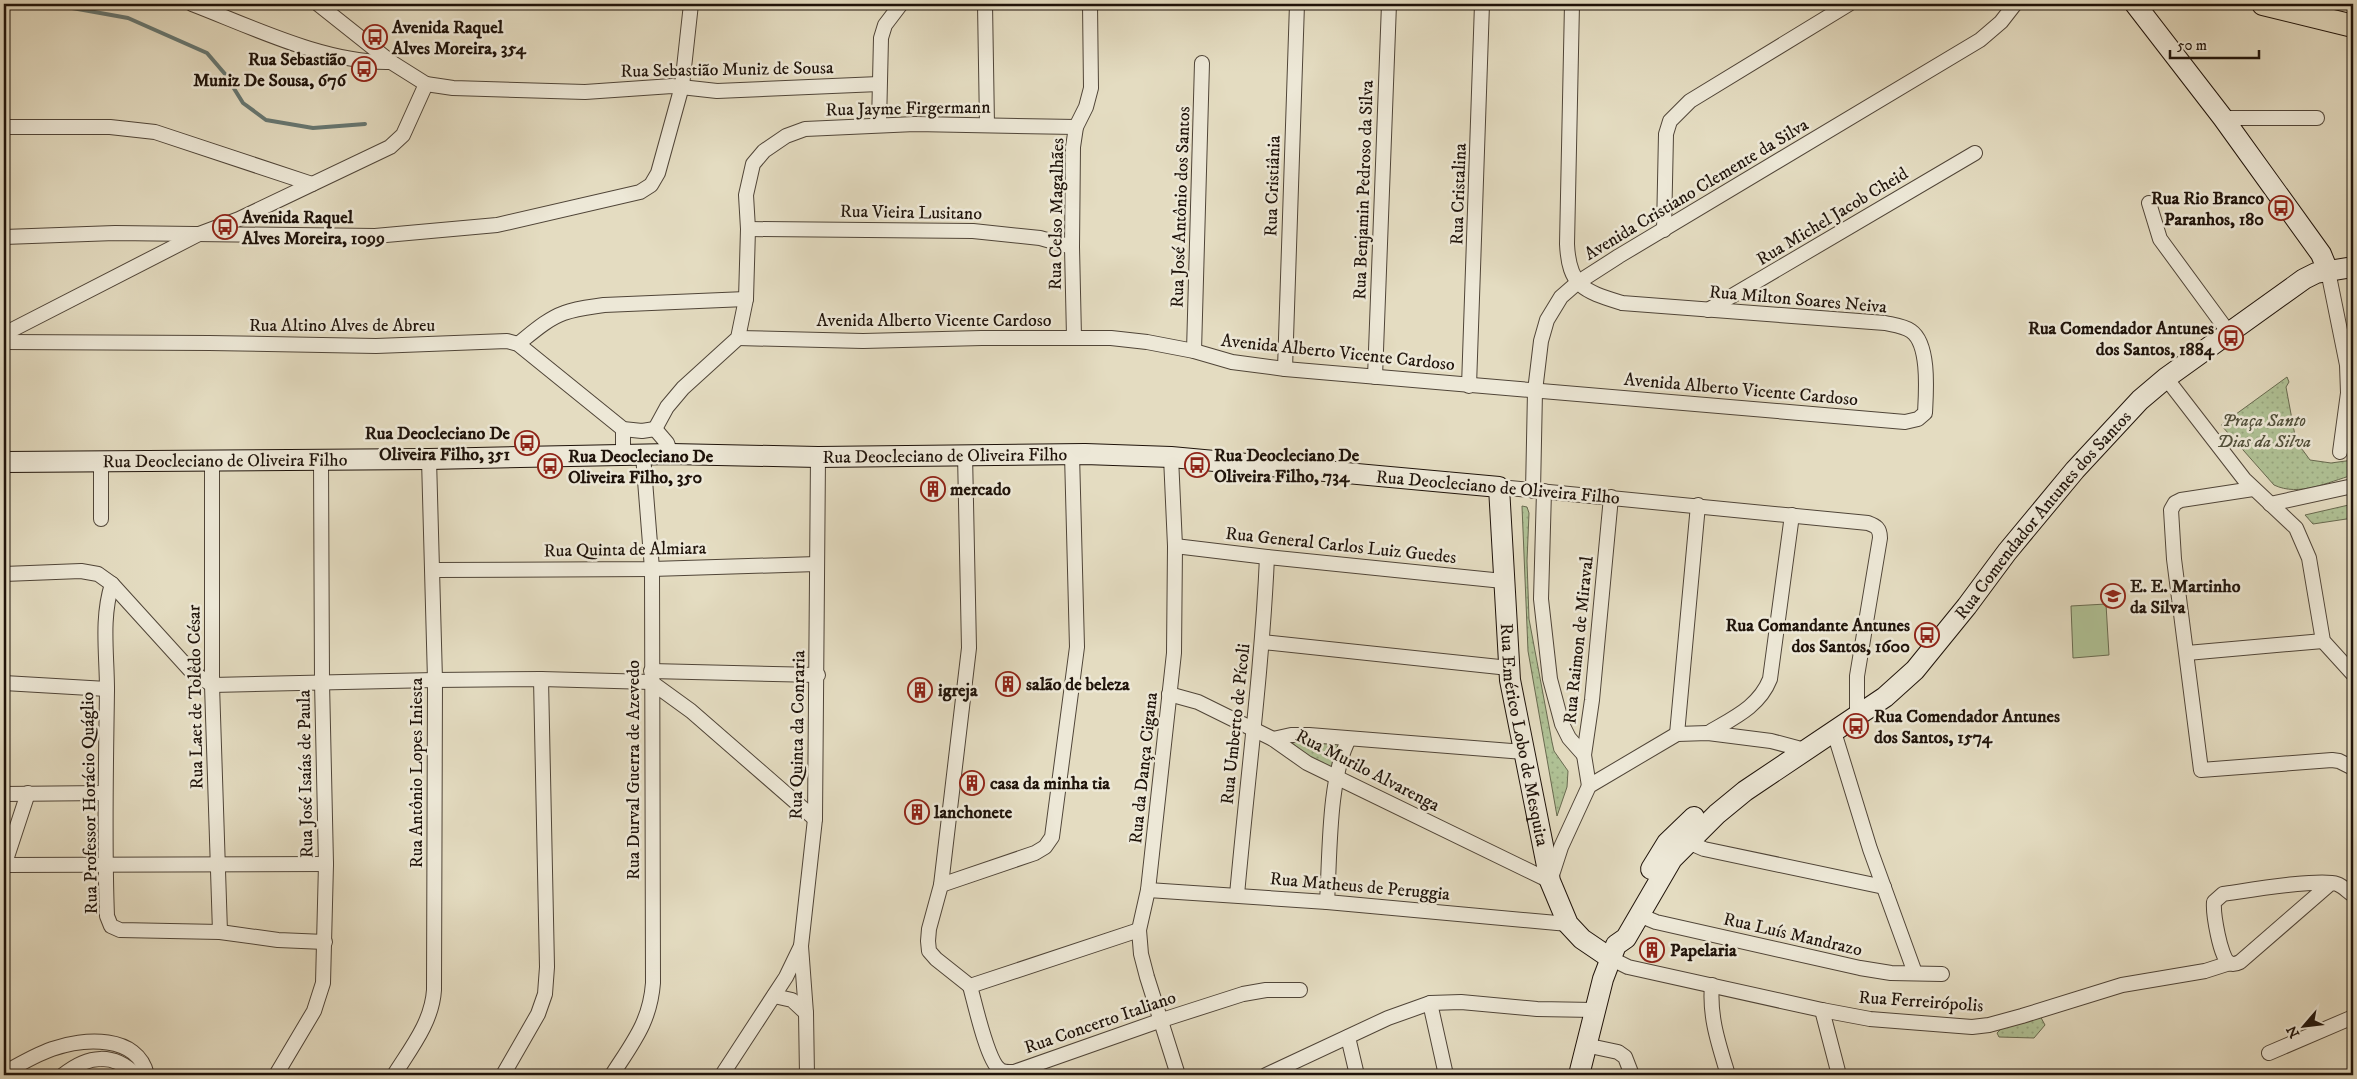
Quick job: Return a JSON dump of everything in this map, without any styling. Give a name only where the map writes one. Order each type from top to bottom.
[{"type":"main road","points":[[2263,4],[2353,26]]},
{"type":"street","points":[[192,4],[325,53],[365,62],[391,62]]},
{"type":"street","points":[[4,334],[199,234],[239,219],[390,147],[403,135],[426,84],[391,62],[318,4]]},
{"type":"street","points":[[4,237],[115,233],[375,236],[497,224],[640,192],[651,185],[658,173],[682,86],[691,4]]},
{"type":"street","points":[[879,124],[881,38],[885,25],[901,4]]},
{"type":"street","points":[[985,4],[987,125]]},
{"type":"street","name":"Rua Celso Magalhães","points":[[1074,337],[1072,247],[1073,147],[1076,127],[1086,107],[1091,88],[1090,4]]},
{"type":"street","name":"Rua Cristiânia","points":[[1285,369],[1297,4]]},
{"type":"street","name":"Rua Benjamin Pedroso da Silva","points":[[1375,377],[1389,4]]},
{"type":"street","name":"Rua Cristalina","points":[[1469,386],[1482,4]]},
{"type":"street","points":[[1572,4],[1567,244],[1569,268],[1577,283]]},
{"type":"street","points":[[1664,230],[1666,134],[1670,121],[1690,101],[1849,4]]},
{"type":"street","name":"Avenida Cristiano Clemente da Silva","points":[[1584,755],[1570,738],[1562,724],[1550,679],[1541,599],[1535,392],[1540,341],[1548,320],[1561,297],[1577,283],[1980,40],[2001,22],[2015,4]]},
{"type":"street","points":[[2135,4],[2223,118],[2321,254],[2328,271],[2347,365],[2348,393],[2340,452]]},
{"type":"street","name":"Rua José Antônio dos Santos","points":[[1194,351],[1202,63]]},
{"type":"street","name":"Rua Sebastião Muniz de Sousa","points":[[426,84],[453,88],[563,92],[682,86],[717,91],[879,84]]},
{"type":"street","points":[[2223,118],[2316,118]]},
{"type":"street","name":"Rua Jayme Firgermann","points":[[738,338],[746,300],[748,229],[746,195],[749,176],[753,164],[764,151],[786,136],[805,129],[879,124],[1076,127]]},
{"type":"street","points":[[4,127],[110,128],[148,131],[312,184]]},
{"type":"street","name":"Rua Michel Jacob Cheid","points":[[1708,310],[1975,153]]},
{"type":"street","points":[[2149,203],[2160,239],[2229,333]]},
{"type":"street","name":"Rua Vieira Lusitano","points":[[748,229],[973,231],[1040,238],[1072,247]]},
{"type":"street","name":"Rua Comendador Antunes dos Santos","points":[[1613,951],[1626,938],[1672,859],[1688,842],[1745,791],[1856,717],[1885,696],[1915,670],[1967,606],[2000,550],[2140,400],[2166,378],[2304,279],[2316,273],[2353,267]]},
{"type":"street","name":"Rua Milton Soares Neiva","points":[[1577,283],[1593,292],[1622,303],[1885,324],[1904,328],[1913,332],[1920,341],[1924,355],[1926,404],[1924,413],[1918,419],[1905,422]]},
{"type":"street","points":[[655,429],[642,431],[623,429],[518,344],[552,319],[565,312],[585,308],[604,305],[746,300]]},
{"type":"street","name":"Avenida Alberto Vicente Cardoso","points":[[738,338],[872,341],[1074,337],[1147,342],[1194,351],[1232,362],[1285,369],[1535,392],[1905,422]]},
{"type":"street","points":[[655,429],[667,406],[683,388],[738,338]]},
{"type":"street","name":"Rua Altino Alves de Abreu","points":[[4,342],[376,346],[507,341],[518,344]]},
{"type":"street","points":[[2166,378],[2225,456],[2253,488],[2296,528],[2307,548],[2323,641],[2353,674]]},
{"type":"street","points":[[623,429],[623,455]]},
{"type":"street","points":[[655,429],[667,442],[671,454]]},
{"type":"street","name":"Rua Deocleciano de Oliveira Filho","points":[[4,462],[429,459],[671,454],[818,457],[1072,454],[1171,457],[1868,522],[1876,526],[1880,531],[1857,676],[1856,717]]},
{"type":"street","points":[[965,454],[969,648],[941,885],[929,928],[929,951],[936,959],[970,986],[1139,930]]},
{"type":"street","points":[[941,885],[1035,853],[1045,847],[1052,837],[1077,647],[1072,454]]},
{"type":"street","name":"Rua Durval Guerra de Azevedo","points":[[612,1075],[644,1023],[652,997],[652,569],[643,455]]},
{"type":"street","name":"Rua Quinta da Conraria","points":[[807,1075],[806,1013],[801,946],[815,819],[818,675],[818,457]]},
{"type":"street","name":"Rua da Dança Cigana","points":[[1171,457],[1175,546],[1174,653],[1148,890],[1139,930],[1141,954],[1178,1075]]},
{"type":"street","name":"Rua Antônio Lopes Iniesta","points":[[394,1075],[428,1020],[433,1006],[435,680],[434,570],[429,459]]},
{"type":"street","name":"Rua Laet de Tolêdo César","points":[[212,460],[212,685],[216,864],[220,932]]},
{"type":"street","name":"Rua José Isaías de Paula","points":[[276,1075],[319,998],[323,983],[326,864],[322,682],[321,460]]},
{"type":"street","points":[[101,462],[101,519]]},
{"type":"street","points":[[2270,504],[2353,486]]},
{"type":"street","name":"Rua Emérico Lobo de Mesquita","points":[[1499,487],[1509,668],[1550,881],[1568,924],[1582,940],[1613,951]]},
{"type":"street","points":[[2253,488],[2181,500],[2175,503],[2171,510],[2170,520],[2201,770],[2332,760],[2339,761],[2353,768]]},
{"type":"street","name":"Rua Raimon de Miraval","points":[[1589,786],[1584,755],[1592,700],[1611,497]]},
{"type":"street","points":[[1677,734],[1698,505]]},
{"type":"street","points":[[1708,733],[1751,707],[1759,699],[1768,684],[1792,515]]},
{"type":"street","name":"Rua General Carlos Luiz Guedes","points":[[1175,546],[1267,558],[1503,581]]},
{"type":"street","name":"Rua Umberto de Pícoli","points":[[1237,895],[1252,729],[1263,642],[1267,558]]},
{"type":"street","name":"Rua Quinta de Almiara","points":[[434,570],[652,569],[817,564]]},
{"type":"street","points":[[4,574],[81,570],[98,574],[112,584],[191,671],[212,685],[818,675]]},
{"type":"street","name":"Rua Professor Horácio Quáglio","points":[[112,584],[105,612],[107,689],[104,793],[107,916],[111,926],[115,929],[220,932],[278,940],[325,942]]},
{"type":"street","points":[[2187,653],[2323,641]]},
{"type":"street","points":[[1263,642],[1509,668]]},
{"type":"street","points":[[651,677],[815,819]]},
{"type":"street","points":[[503,1075],[538,1014],[546,994],[547,957],[541,679]]},
{"type":"street","points":[[4,683],[107,689]]},
{"type":"street","name":"Rua Murilo Alvarenga","points":[[1169,694],[1198,702],[1273,739],[1307,763],[1550,881]]},
{"type":"street","points":[[1834,732],[1884,887],[1915,973]]},
{"type":"street","points":[[1550,881],[1561,848],[1589,786],[1677,734],[1708,733],[1771,742],[1805,750]]},
{"type":"street","points":[[1273,739],[1291,735],[1309,735],[1524,752]]},
{"type":"street","points":[[1327,902],[1334,796],[1343,750],[1349,739]]},
{"type":"street","name":"Rua Comendador Antunes dos Santos","points":[[1579,1075],[1594,1010],[1613,951],[1615,931],[1667,843],[1691,819],[1711,806],[1745,791]]},
{"type":"street","points":[[28,793],[4,865],[326,864]]},
{"type":"street","points":[[4,794],[104,793]]},
{"type":"street","points":[[1688,842],[1704,849],[1747,859],[1884,887]]},
{"type":"street","points":[[2231,964],[2223,953],[2213,911],[2214,902],[2223,894],[2306,884],[2331,883],[2338,884],[2353,896]]},
{"type":"street","name":"Rua Ferreirópolis","points":[[1613,951],[1628,967],[1822,1010],[1870,1019],[1972,1026],[1989,1025],[2122,985],[2205,971],[2240,962],[2331,883]]},
{"type":"street","name":"Rua Matheus de Peruggia","points":[[1148,890],[1327,902],[1568,924]]},
{"type":"street","name":"Rua Luís Mandrazo","points":[[1638,915],[1656,922],[1860,968],[1891,973],[1942,974]]},
{"type":"street","points":[[722,1075],[774,996],[801,946]]},
{"type":"street","points":[[1712,985],[1710,1004],[1714,1026],[1728,1075]]},
{"type":"street","name":"Rua Concerto Italiano","points":[[970,986],[992,1058],[999,1070],[1005,1072],[1014,1072],[1162,1020],[1243,994],[1266,990],[1300,990]]},
{"type":"street","points":[[774,996],[792,1000],[806,1013]]},
{"type":"street","points":[[1266,1075],[1388,1018],[1430,1003],[1461,1002],[1537,1009],[1594,1010]]},
{"type":"street","points":[[1430,1003],[1446,1075]]},
{"type":"street","points":[[1822,1010],[1839,1075]]},
{"type":"street","points":[[2269,1053],[2353,1017]]},
{"type":"street","points":[[1348,1038],[1357,1075]]},
{"type":"street","points":[[4,1073],[69,1044],[99,1041],[116,1044],[129,1050],[140,1059],[147,1075]]},
{"type":"street","points":[[1585,1046],[1618,1052],[1625,1057],[1632,1075]]},
{"type":"street","points":[[63,1075],[72,1068],[88,1061],[103,1059],[117,1061],[127,1066],[136,1075]]},
{"type":"green space","name":"Praça Santo Dias da Silva","points":[[2287,377],[2289,382],[2286,387],[2296,441],[2310,460],[2331,463],[2353,460],[2353,475],[2303,489],[2284,488],[2274,485],[2221,425]]},
{"type":"green space","points":[[2353,504],[2353,518],[2313,524],[2305,515]]},
{"type":"green space","points":[[1522,506],[1527,507],[1529,513],[1527,561],[1529,619],[1554,751],[1568,771],[1567,787],[1557,816],[1528,651]]},
{"type":"green space","points":[[2106,604],[2109,655],[2073,658],[2071,606]]},
{"type":"green space","points":[[1289,740],[1344,742],[1335,772],[1308,757]]},
{"type":"green space","points":[[2039,1014],[2045,1025],[2034,1038],[1999,1037],[1997,1033],[2006,1024]]},
{"type":"waterway","points":[[50,4],[128,18],[207,53],[225,74],[243,103],[266,120],[313,128],[365,124]]},
{"type":"place","name":"Avenida Raquel Alves Moreira, 354","points":[[375,37]]},
{"type":"place","name":"Rua Sebastião Muniz De Sousa, 676","points":[[364,69]]},
{"type":"place","name":"Rua Rio Branco Paranhos, 180","points":[[2281,208]]},
{"type":"place","name":"Avenida Raquel Alves Moreira, 1099","points":[[225,227]]},
{"type":"place","name":"Rua Comendador Antunes dos Santos, 1884","points":[[2231,338]]},
{"type":"place","name":"Rua Deocleciano De Oliveira Filho, 351","points":[[527,443]]},
{"type":"place","name":"Rua Deocleciano De Oliveira Filho, 734","points":[[1197,465]]},
{"type":"place","name":"Rua Deocleciano De Oliveira Filho, 350","points":[[550,466]]},
{"type":"place","name":"mercado","points":[[933,489]]},
{"type":"place","name":"E. E. Martinho da Silva","points":[[2113,596]]},
{"type":"place","name":"Rua Comandante Antunes dos Santos, 1600","points":[[1927,635]]},
{"type":"place","name":"salão de beleza","points":[[1008,684]]},
{"type":"place","name":"igreja","points":[[920,690]]},
{"type":"place","name":"Rua Comendador Antunes dos Santos, 1574","points":[[1856,726]]},
{"type":"place","name":"casa da minha tia","points":[[972,783]]},
{"type":"place","name":"lanchonete","points":[[917,812]]},
{"type":"place","name":"Papelaria","points":[[1652,950]]}]
